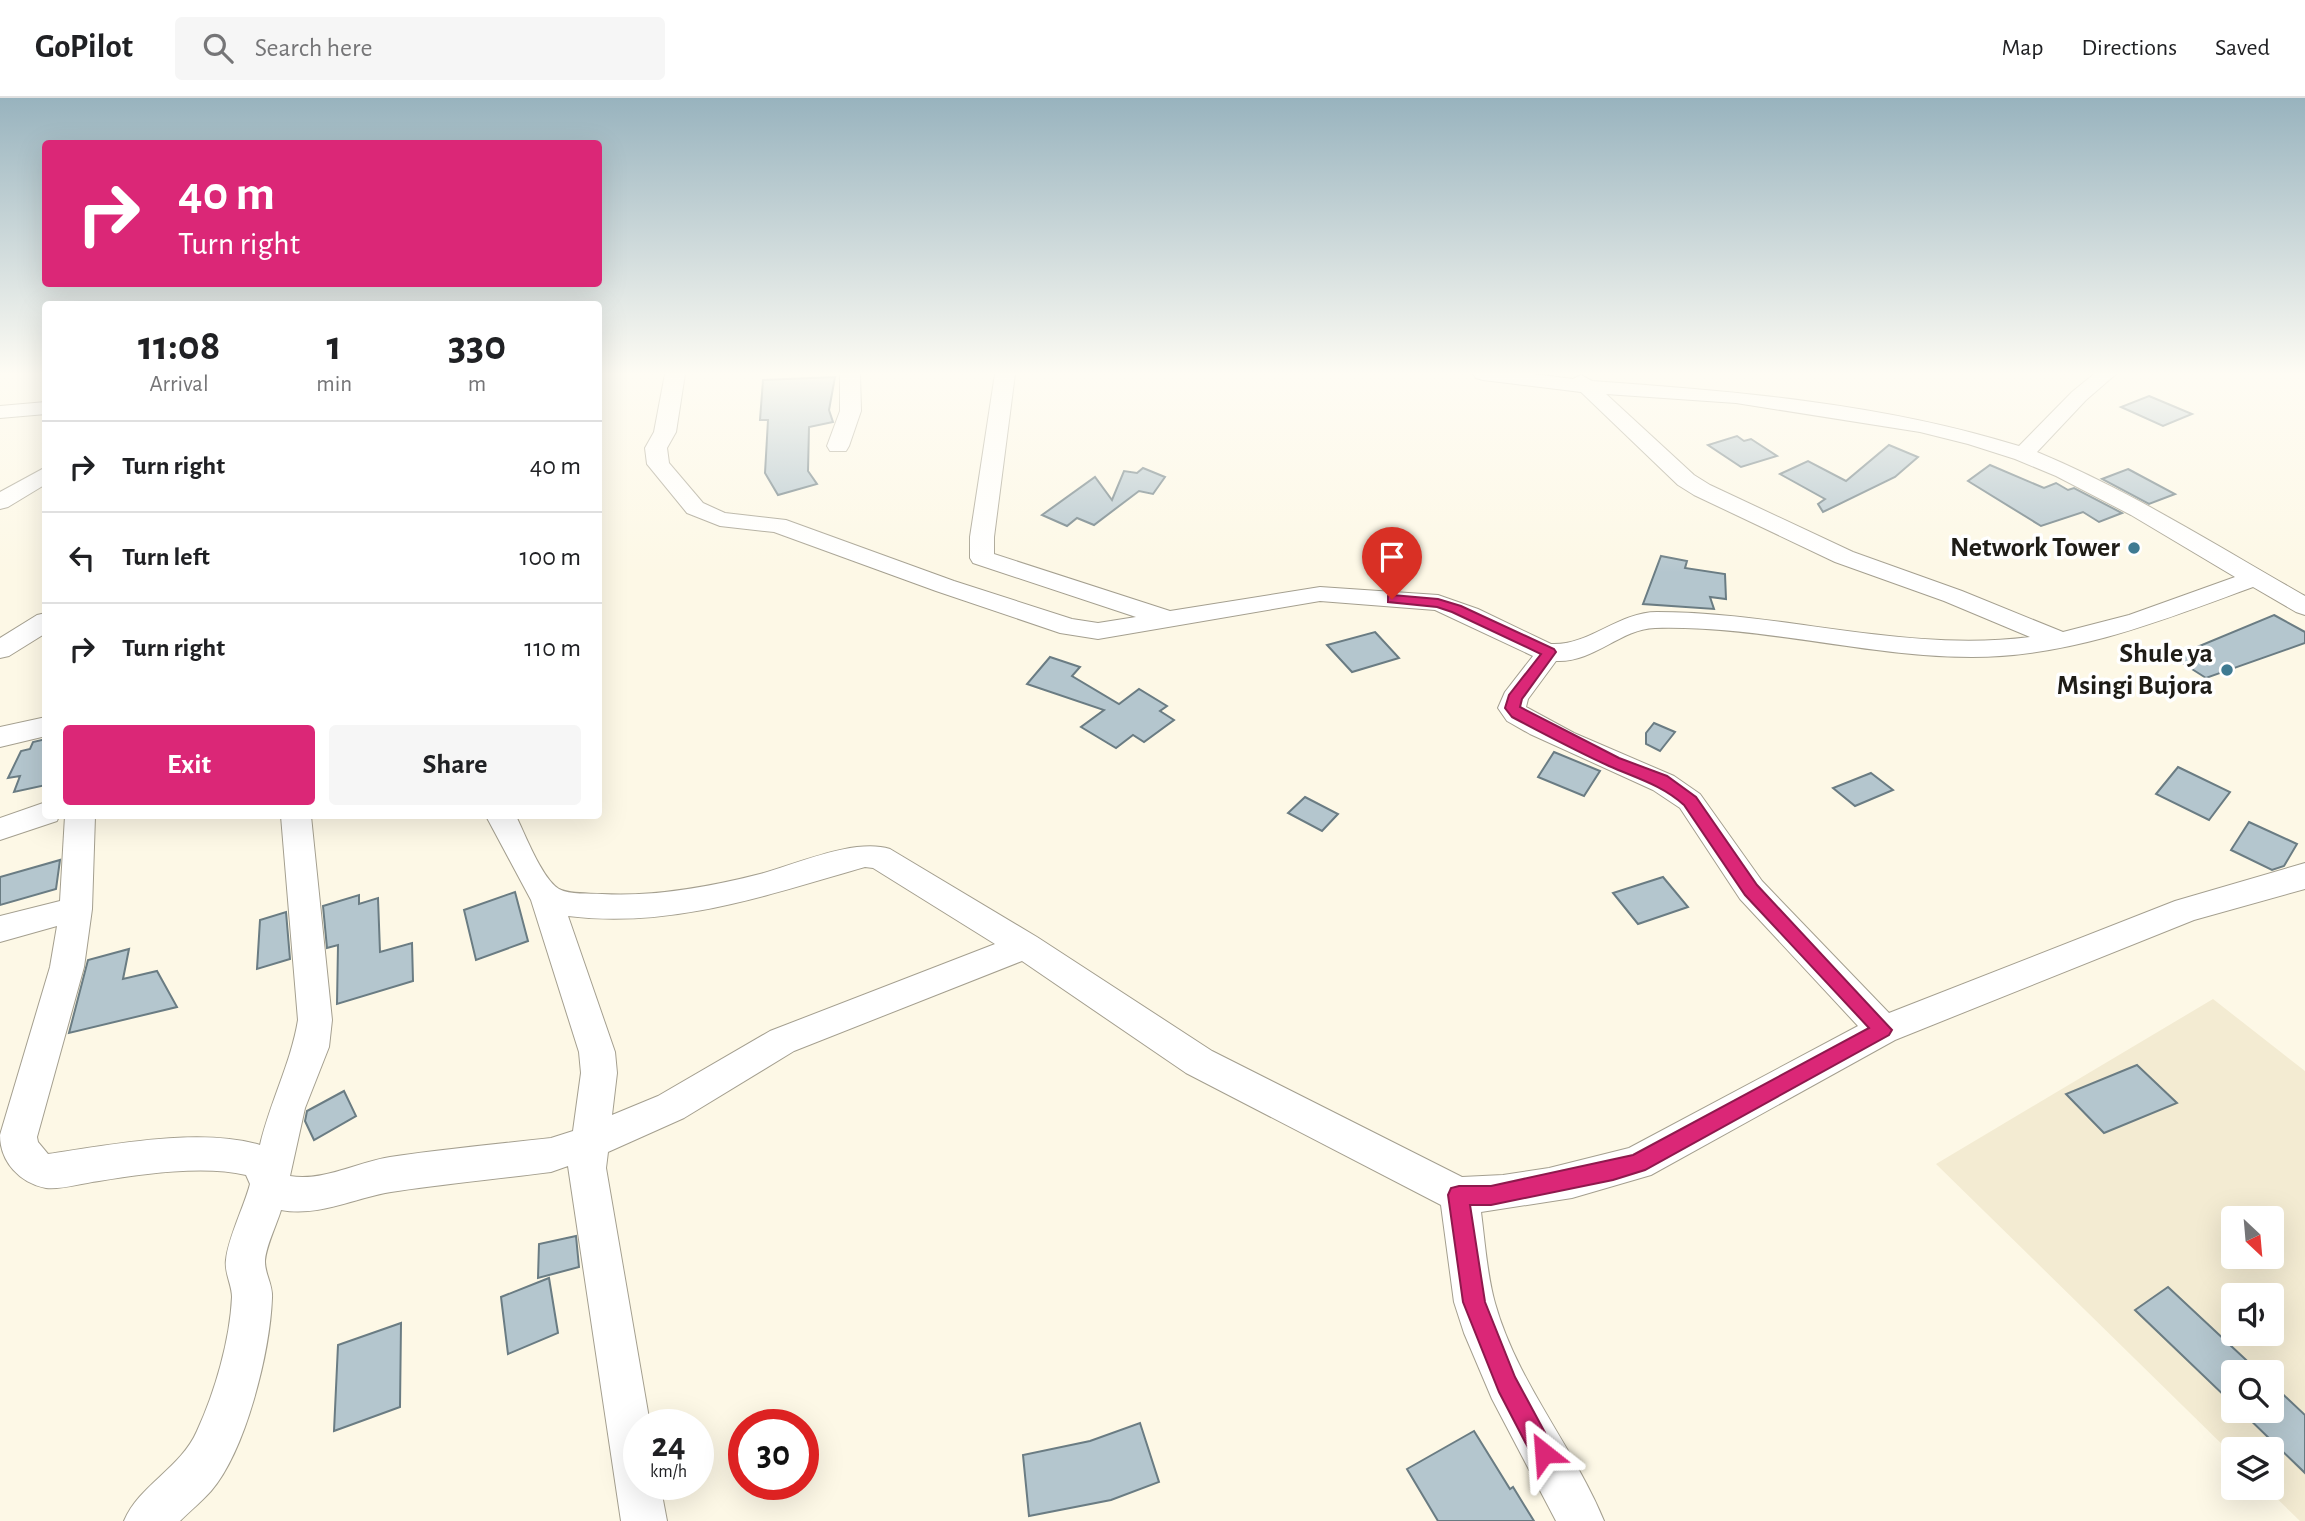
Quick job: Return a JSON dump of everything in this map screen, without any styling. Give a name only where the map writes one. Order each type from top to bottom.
[{"type":"street","points":[[660,440],[656,448],[658,464],[695,508],[720,519],[778,525],[945,586],[1069,627],[1098,631],[1320,594],[1418,600],[1456,609],[1549,652],[1580,649],[1628,626],[1652,620],[1743,626],[1880,642],[1986,649],[2035,645],[2145,618],[2254,578]]},
{"type":"street","points":[[838,446],[840,440]]},
{"type":"street","points":[[982,558],[982,537],[996,440]]},
{"type":"street","points":[[1644,440],[1686,480],[1702,490],[1844,557],[1953,596],[2060,640]]},
{"type":"street","points":[[1973,440],[2023,454],[2064,471],[2139,510],[2301,603]]},
{"type":"street","points":[[2023,454],[2036,440]]},
{"type":"street","points":[[0,502],[42,476]]},
{"type":"street","points":[[945,586],[982,558]]},
{"type":"street","points":[[982,558],[1169,619]]},
{"type":"street","points":[[0,650],[42,624]]},
{"type":"street","points":[[1549,652],[1514,698],[1512,708],[1517,714],[1614,762],[1661,780],[1690,801],[1751,890],[1883,1030]]},
{"type":"street","points":[[0,737],[42,727]]},
{"type":"street","points":[[0,829],[42,814]]},
{"type":"street","points":[[80,819],[76,909],[62,988],[18,1137],[20,1149],[34,1167],[48,1171],[131,1159],[227,1154],[257,1161],[269,1184],[279,1192],[295,1195],[316,1194],[388,1175],[551,1155],[590,1142],[671,1107],[782,1041],[1025,946]]},
{"type":"street","points":[[147,1521],[196,1474],[211,1451],[229,1409],[238,1380],[252,1300],[252,1284],[245,1262],[269,1184],[287,1108],[311,1047],[315,1020],[296,819]]},
{"type":"street","points":[[503,819],[545,895],[597,1052],[599,1073],[587,1168],[644,1521]]},
{"type":"street","points":[[545,895],[566,904],[643,908],[726,895],[865,856],[879,857],[1025,946],[1199,1062],[1459,1195],[1491,1196],[1613,1171],[1638,1163],[1883,1030],[2186,910],[2305,875]]},
{"type":"street","points":[[0,929],[76,909]]},
{"type":"street","points":[[1459,1195],[1474,1302],[1485,1333],[1507,1384],[1581,1521]]},
{"type":"shaded area","points":[[2213,999],[2305,1071],[2305,1521],[2300,1521],[2278,1500],[2284,1500],[2284,1437],[2221,1437],[2221,1443],[1936,1164]]},
{"type":"building","points":[[767,440],[809,440],[808,471],[817,484],[778,495],[765,473]]},
{"type":"building","points":[[1723,440],[1753,440],[1777,456],[1741,467],[1708,445]]},
{"type":"building","points":[[1889,445],[1918,457],[1895,477],[1823,512],[1818,504],[1825,499],[1780,474],[1808,461],[1846,481]]},
{"type":"building","points":[[1990,465],[2044,488],[2056,483],[2068,490],[2074,488],[2122,513],[2099,522],[2083,512],[2041,526],[1968,481]]},
{"type":"building","points":[[1143,468],[1165,477],[1153,494],[1139,491],[1094,525],[1077,518],[1067,526],[1042,515],[1095,477],[1112,500],[1124,471],[1137,473]]},
{"type":"building","points":[[2128,469],[2175,494],[2149,504],[2102,479]]},
{"type":"building","points":[[1661,556],[1687,561],[1685,568],[1725,574],[1726,599],[1710,597],[1714,609],[1643,604]]},
{"type":"building","points":[[2274,615],[2305,632],[2305,643],[2206,678],[2173,657]]},
{"type":"building","points":[[1375,632],[1399,658],[1352,672],[1327,645]]},
{"type":"building","points":[[1050,657],[1080,667],[1072,676],[1119,704],[1139,689],[1167,706],[1160,711],[1174,720],[1144,742],[1133,735],[1116,748],[1081,727],[1104,710],[1027,684]]},
{"type":"building","points":[[1654,723],[1675,732],[1660,751],[1646,744],[1646,733]]},
{"type":"building","points":[[42,740],[42,786],[14,792],[20,776],[8,778],[21,751],[30,749],[33,742]]},
{"type":"building","points":[[1554,752],[1600,771],[1584,796],[1538,777]]},
{"type":"building","points":[[2178,767],[2230,792],[2209,820],[2156,794]]},
{"type":"building","points":[[1871,773],[1893,790],[1855,806],[1833,788]]},
{"type":"building","points":[[1305,797],[1338,814],[1322,831],[1288,813]]},
{"type":"building","points":[[2249,822],[2297,844],[2284,866],[2272,870],[2231,850]]},
{"type":"building","points":[[60,860],[56,889],[0,905],[0,877]]},
{"type":"building","points":[[1663,877],[1688,907],[1638,924],[1613,893]]},
{"type":"building","points":[[515,892],[528,941],[476,960],[464,910]]},
{"type":"building","points":[[359,895],[359,904],[378,898],[380,952],[412,943],[413,981],[337,1004],[338,945],[327,948],[323,906]]},
{"type":"building","points":[[286,912],[290,959],[257,969],[260,920]]},
{"type":"building","points":[[129,949],[123,979],[157,971],[177,1007],[69,1033],[88,960]]},
{"type":"building","points":[[2137,1065],[2177,1103],[2104,1133],[2066,1094]]},
{"type":"building","points":[[344,1091],[356,1116],[314,1140],[305,1121],[307,1111]]},
{"type":"building","points":[[576,1236],[579,1267],[538,1278],[539,1244]]},
{"type":"building","points":[[549,1278],[558,1333],[508,1354],[501,1297]]},
{"type":"building","points":[[2168,1287],[2221,1337],[2221,1346],[2231,1346],[2246,1360],[2221,1360],[2221,1392],[2135,1310]]},
{"type":"building","points":[[401,1323],[400,1407],[334,1431],[338,1345]]},
{"type":"building","points":[[2284,1395],[2305,1415],[2305,1473],[2284,1453],[2284,1437],[2268,1437],[2253,1423],[2284,1423]]},
{"type":"building","points":[[1140,1423],[1159,1482],[1111,1500],[1029,1516],[1023,1455],[1090,1441]]},
{"type":"building","points":[[1474,1431],[1510,1489],[1513,1487],[1534,1521],[1438,1521],[1407,1469]]},
{"type":"place","name":"Network Tower","points":[[2134,548]]},
{"type":"place","name":"Shule ya Msingi Bujora","points":[[2227,670]]},
{"type":"route","points":[[1392,599],[1438,603],[1456,609],[1549,652],[1514,698],[1512,708],[1517,714],[1614,762],[1661,780],[1690,801],[1751,890],[1883,1030],[1638,1163],[1613,1171],[1491,1196],[1459,1195],[1474,1302],[1507,1384],[1544,1453]]}]
